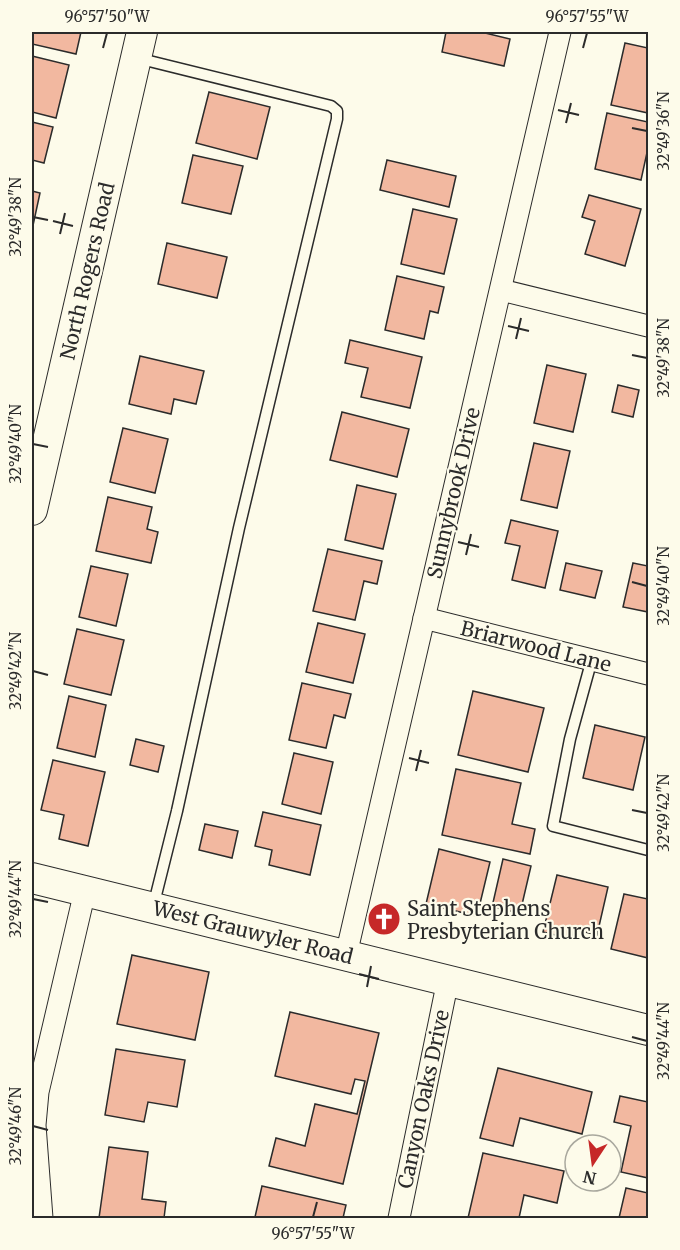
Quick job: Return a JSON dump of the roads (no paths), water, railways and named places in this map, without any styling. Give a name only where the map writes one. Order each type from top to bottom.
[{"type":"main road","name":"North Rogers Road","points":[[32,510],[139,45]]},
{"type":"main road","name":"West Grauwyler Road","points":[[32,878],[648,1030]]},
{"type":"street","name":"Sunnybrook Drive","points":[[346,955],[560,32]]},
{"type":"street","points":[[501,290],[648,326]]},
{"type":"street","name":"Briarwood Lane","points":[[424,618],[648,674]]},
{"type":"street","points":[[42,1218],[35,1125],[38,1092],[85,891]]},
{"type":"street","name":"Canyon Oaks Drive","points":[[399,1218],[448,980]]},
{"type":"lane","points":[[139,45],[331,106],[337,111],[338,119],[239,528],[177,811],[153,908]]},
{"type":"lane","points":[[592,660],[570,739],[553,826],[648,850]]},
{"type":"place","name":"Saint Stephens Presbyterian Church","points":[[384,919]]}]
